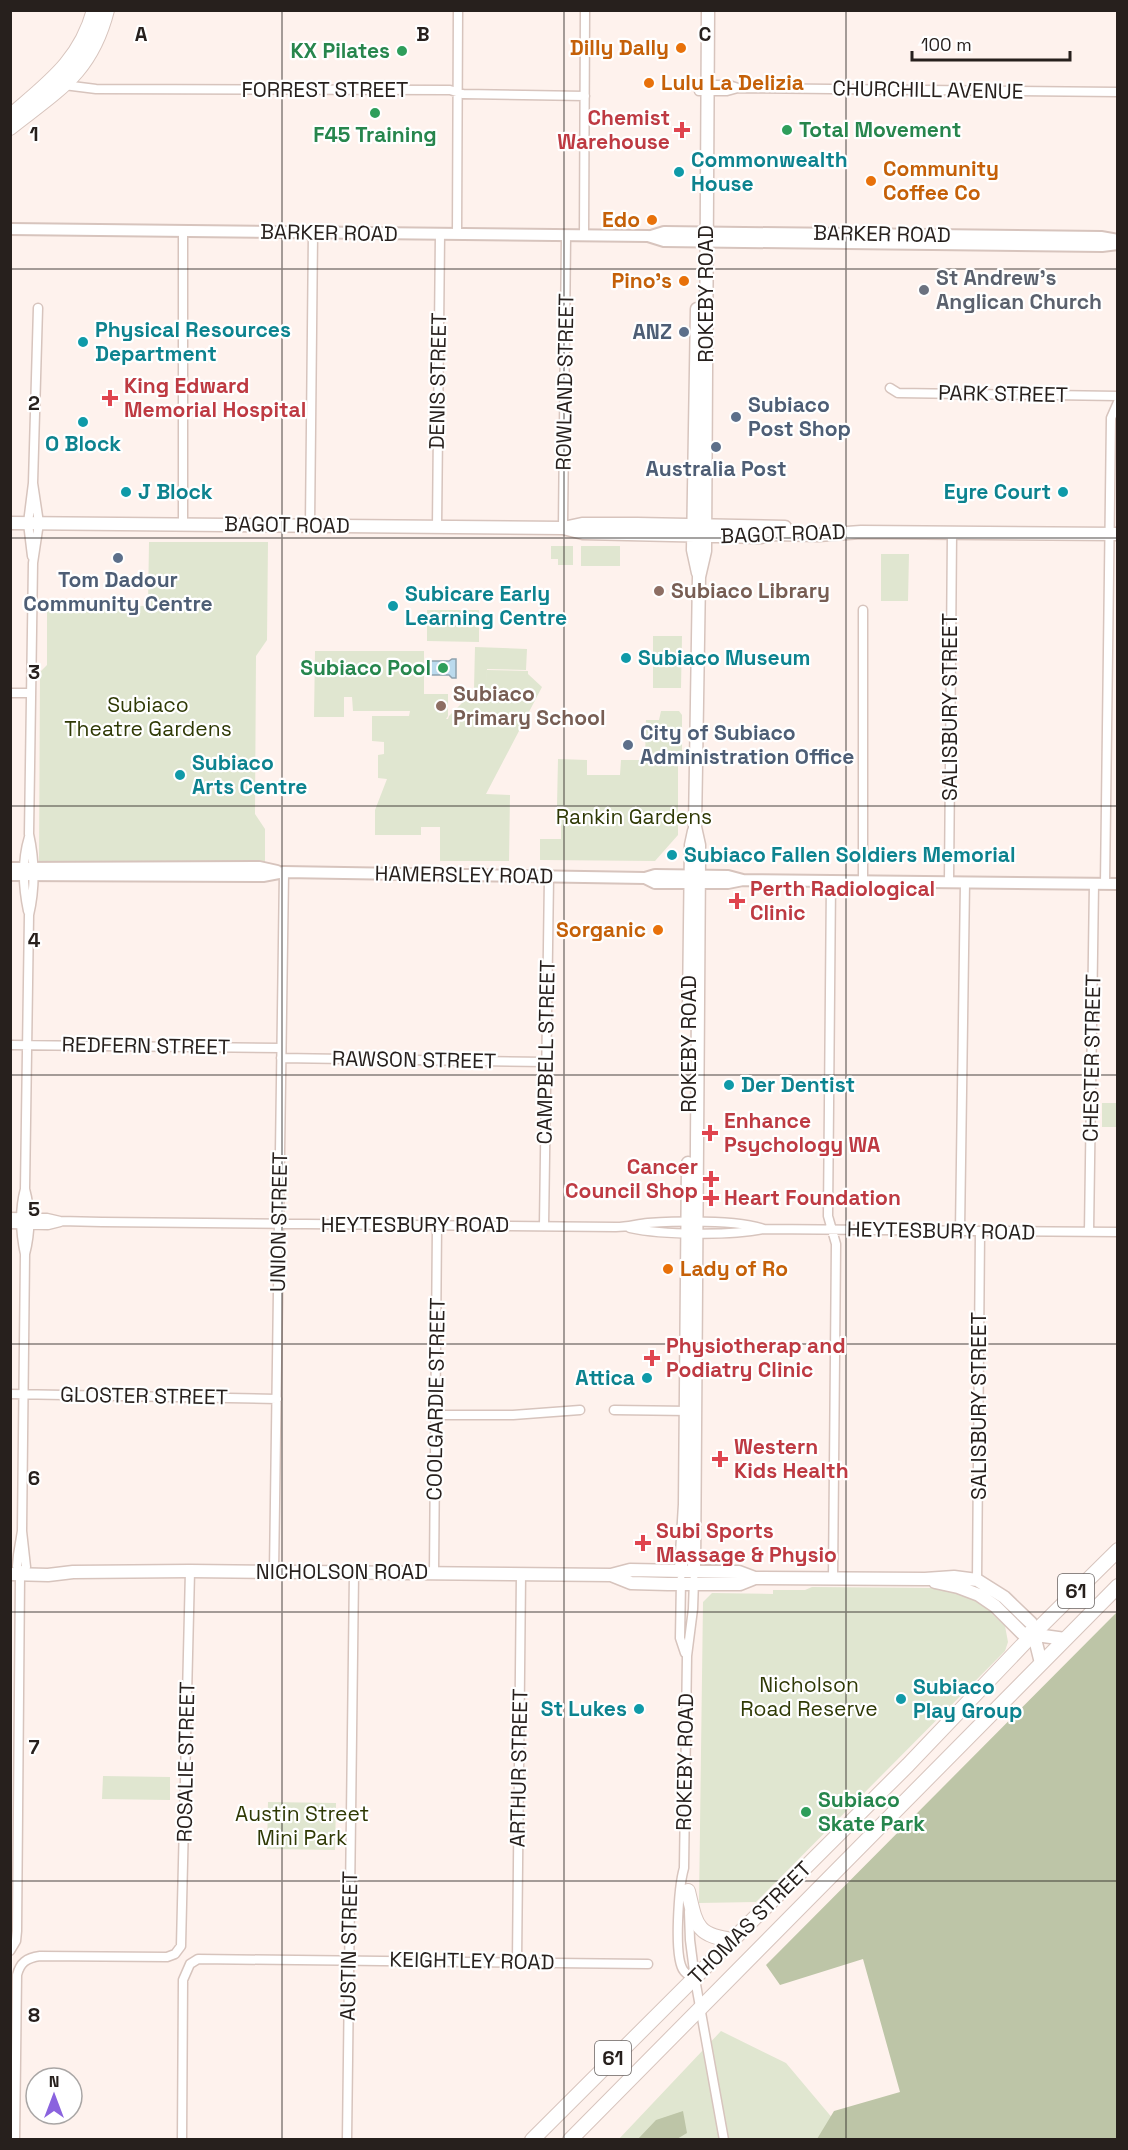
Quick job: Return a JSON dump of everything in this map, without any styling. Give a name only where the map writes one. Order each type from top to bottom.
[{"type":"main road","points":[[83,40],[85,10]]},
{"type":"main road","points":[[14,121],[62,70],[83,40],[94,10]]},
{"type":"main road","points":[[14,121],[64,85],[89,58],[100,36],[107,10]]},
{"type":"main road","name":"ROKEBY ROAD","points":[[700,10],[704,88]]},
{"type":"main road","name":"ROKEBY ROAD","points":[[687,1571],[695,879],[699,845],[695,827],[699,577],[705,551],[699,530],[704,88],[708,10]]},
{"type":"main road","name":"BAGOT ROAD","points":[[10,523],[563,528],[583,532],[638,533],[699,530],[761,537],[772,534],[818,535],[861,532],[1114,534]]},
{"type":"main road","name":"THOMAS STREET","points":[[532,2139],[734,1940],[1118,1550]]},
{"type":"main road","name":"NICHOLSON ROAD","points":[[17,1570],[48,1575],[73,1572],[189,1571],[611,1575],[630,1570],[739,1572],[755,1578],[925,1579],[954,1577],[977,1580],[1004,1597],[1031,1623],[1041,1664]]},
{"type":"main road","name":"NICHOLSON ROAD","points":[[611,1575],[631,1582],[687,1584],[740,1584],[755,1578]]},
{"type":"main road","name":"NICHOLSON ROAD","points":[[925,1579],[979,1595],[1022,1633],[1065,1639]]},
{"type":"main road","name":"THOMAS STREET","points":[[570,2139],[1118,1586]]},
{"type":"main road","points":[[688,1891],[693,1914],[702,1930],[711,1936],[734,1940]]},
{"type":"street","points":[[457,234],[458,10]]},
{"type":"street","points":[[584,236],[585,10]]},
{"type":"street","name":"FORREST STREET","points":[[64,85],[96,89],[450,90],[463,94],[585,96]]},
{"type":"street","name":"CHURCHILL AVENUE","points":[[704,88],[729,85],[738,88],[1118,92]]},
{"type":"street","name":"BARKER ROAD","points":[[10,229],[648,236],[664,241],[702,237],[1101,237],[1118,242]]},
{"type":"street","points":[[183,231],[183,525]]},
{"type":"street","points":[[310,525],[314,233]]},
{"type":"street","name":"DENIS STREET","points":[[437,527],[440,234]]},
{"type":"street","name":"ROWLAND STREET","points":[[563,528],[566,236]]},
{"type":"street","points":[[11,1951],[16,1941],[17,1931],[17,1570],[22,1531],[25,1254],[21,1204],[25,1189],[29,915],[33,897],[25,849],[29,834],[33,483],[38,308]]},
{"type":"street","name":"PARK STREET","points":[[890,388],[898,393],[1118,396]]},
{"type":"street","name":"CHESTER STREET","points":[[1089,1232],[1114,534],[1111,418],[1118,402]]},
{"type":"street","name":"SALISBURY STREET","points":[[949,882],[952,532]]},
{"type":"street","points":[[863,610],[863,882]]},
{"type":"street","points":[[10,693],[31,693]]},
{"type":"street","name":"HAMERSLEY ROAD","points":[[10,868],[29,871],[263,876],[284,872],[645,878],[655,883],[728,876],[743,880],[1118,884]]},
{"type":"street","name":"HAMERSLEY ROAD","points":[[10,875],[29,871]]},
{"type":"street","name":"UNION STREET","points":[[274,1572],[284,872]]},
{"type":"street","name":"CAMPBELL STREET","points":[[544,1226],[549,877]]},
{"type":"street","points":[[831,881],[828,1216],[836,1244],[833,1579]]},
{"type":"street","points":[[960,1231],[964,882]]},
{"type":"street","name":"REDFERN STREET","points":[[10,1045],[281,1048]]},
{"type":"street","name":"RAWSON STREET","points":[[281,1058],[546,1062]]},
{"type":"street","name":"HEYTESBURY ROAD","points":[[10,1224],[22,1220],[47,1218],[60,1221],[626,1227],[645,1231],[749,1224],[764,1229],[1118,1232]]},
{"type":"street","name":"COOLGARDIE STREET","points":[[434,1573],[437,1226]]},
{"type":"street","name":"SALISBURY STREET","points":[[977,1580],[980,1231]]},
{"type":"street","name":"GLOSTER STREET","points":[[10,1394],[277,1399]]},
{"type":"street","points":[[435,1415],[513,1415],[580,1410]]},
{"type":"street","points":[[614,1410],[689,1411]]},
{"type":"street","name":"ROSALIE STREET","points":[[15,2139],[17,1975],[23,1961],[40,1956],[167,1957],[177,1952],[182,1937],[189,1571]]},
{"type":"street","name":"ROKEBY ROAD","points":[[687,1571],[687,1584],[693,1609],[687,1656],[684,1868],[695,1979],[724,2139]]},
{"type":"street","name":"AUSTIN STREET","points":[[347,2139],[354,1573]]},
{"type":"street","name":"ARTHUR STREET","points":[[517,1962],[521,1574]]},
{"type":"street","name":"ROKEBY ROAD","points":[[684,1868],[680,1884],[679,1953],[684,1971],[695,1979]]},
{"type":"street","name":"KEIGHTLEY ROAD","points":[[182,2139],[183,1980],[190,1964],[203,1958],[648,1964]]},
{"type":"green space","name":"Subiaco Theatre Gardens","points":[[149,542],[268,542],[267,640],[256,656],[255,814],[265,829],[265,863],[39,861],[40,672],[47,665],[47,605],[148,606]]},
{"type":"green space","points":[[551,546],[573,546],[573,565],[558,565],[558,559],[551,559]]},
{"type":"green space","points":[[581,546],[620,546],[620,566],[581,566]]},
{"type":"green space","points":[[881,554],[909,554],[908,601],[881,601]]},
{"type":"green space","points":[[427,610],[479,610],[479,642],[427,641]]},
{"type":"green space","points":[[653,636],[682,636],[681,688],[653,688]]},
{"type":"green space","points":[[475,647],[527,649],[526,670],[487,669],[486,689],[487,670],[528,671],[528,674],[542,687],[486,794],[510,795],[509,861],[440,861],[440,827],[421,827],[421,835],[375,835],[375,810],[387,779],[378,778],[378,755],[384,754],[384,742],[372,741],[372,716],[409,716],[410,711],[353,711],[352,697],[344,697],[344,717],[314,717],[315,651],[424,651],[424,694],[448,694],[446,719],[448,719],[476,689],[474,688]]},
{"type":"green space","name":"Rankin Gardens","points":[[661,711],[679,711],[682,715],[682,752],[678,753],[678,835],[655,861],[540,860],[540,839],[561,839],[561,807],[557,806],[558,759],[587,760],[587,775],[620,775],[621,760],[645,760],[646,720],[659,720]]},
{"type":"green space","points":[[1102,1103],[1117,1103],[1117,1127],[1102,1127]]},
{"type":"green space","name":"Nicholson Road Reserve","points":[[812,1587],[938,1588],[969,1596],[981,1603],[1005,1626],[1008,1642],[1005,1651],[756,1902],[699,1903],[703,1602],[712,1593],[773,1594],[773,1590],[805,1590]]},
{"type":"green space","points":[[1117,1612],[1117,2139],[817,2139],[834,2111],[900,2092],[863,1959],[780,1985],[766,1965]]},
{"type":"green space","points":[[103,1776],[170,1777],[170,1800],[102,1799]]},
{"type":"green space","name":"Austin Street Mini Park","points":[[268,1802],[336,1803],[335,1850],[267,1849]]},
{"type":"green space","points":[[721,2031],[786,2063],[839,2126],[842,2140],[618,2140]]},
{"type":"green space","points":[[683,2111],[687,2133],[677,2139],[638,2139],[656,2120]]},
{"type":"water","name":"Subiaco Pool","points":[[456,659],[456,678],[449,675],[430,675],[430,661]]},
{"type":"place","name":"Dilly Dally","points":[[681,48]]},
{"type":"place","name":"KX Pilates","points":[[402,51]]},
{"type":"place","name":"Lulu La Delizia","points":[[649,83]]},
{"type":"place","name":"F45 Training","points":[[375,113]]},
{"type":"place","name":"Chemist Warehouse","points":[[682,130]]},
{"type":"place","name":"Total Movement","points":[[787,130]]},
{"type":"place","name":"Commonwealth House","points":[[679,172]]},
{"type":"place","name":"Community Coffee Co","points":[[871,181]]},
{"type":"place","name":"Edo","points":[[652,220]]},
{"type":"place","name":"Pino's","points":[[684,281]]},
{"type":"place","name":"St Andrew's Anglican Church","points":[[924,290]]},
{"type":"place","name":"ANZ","points":[[684,332]]},
{"type":"place","name":"Physical Resources Department","points":[[83,342]]},
{"type":"place","name":"King Edward Memorial Hospital","points":[[110,398]]},
{"type":"place","name":"Subiaco Post Shop","points":[[736,417]]},
{"type":"place","name":"O Block","points":[[83,422]]},
{"type":"place","name":"Australia Post","points":[[716,447]]},
{"type":"place","name":"J Block","points":[[126,492]]},
{"type":"place","name":"Eyre Court","points":[[1063,492]]},
{"type":"place","name":"Tom Dadour Community Centre","points":[[118,558]]},
{"type":"place","name":"Subiaco Library","points":[[659,591]]},
{"type":"place","name":"Subicare Early Learning Centre","points":[[393,606]]},
{"type":"place","name":"Subiaco Museum","points":[[626,658]]},
{"type":"place","name":"Subiaco Pool","points":[[443,668]]},
{"type":"place","name":"Subiaco Primary School","points":[[441,706]]},
{"type":"place","name":"City of Subiaco Administration Office","points":[[628,745]]},
{"type":"place","name":"Subiaco Arts Centre","points":[[180,775]]},
{"type":"place","name":"Subiaco Fallen Soldiers Memorial","points":[[672,855]]},
{"type":"place","name":"Perth Radiological Clinic","points":[[737,901]]},
{"type":"place","name":"Sorganic","points":[[658,930]]},
{"type":"place","name":"Der Dentist","points":[[729,1085]]},
{"type":"place","name":"Enhance Psychology WA","points":[[710,1133]]},
{"type":"place","name":"Cancer Council Shop","points":[[711,1179]]},
{"type":"place","name":"Heart Foundation","points":[[711,1198]]},
{"type":"place","name":"Lady of Ro","points":[[668,1269]]},
{"type":"place","name":"Physiotherap and Podiatry Clinic","points":[[652,1358]]},
{"type":"place","name":"Attica","points":[[647,1378]]},
{"type":"place","name":"Western Kids Health","points":[[720,1459]]},
{"type":"place","name":"Subi Sports Massage & Physio","points":[[643,1543]]},
{"type":"place","name":"Subiaco Play Group","points":[[901,1699]]},
{"type":"place","name":"St Lukes","points":[[639,1709]]},
{"type":"place","name":"Subiaco Skate Park","points":[[806,1812]]}]
